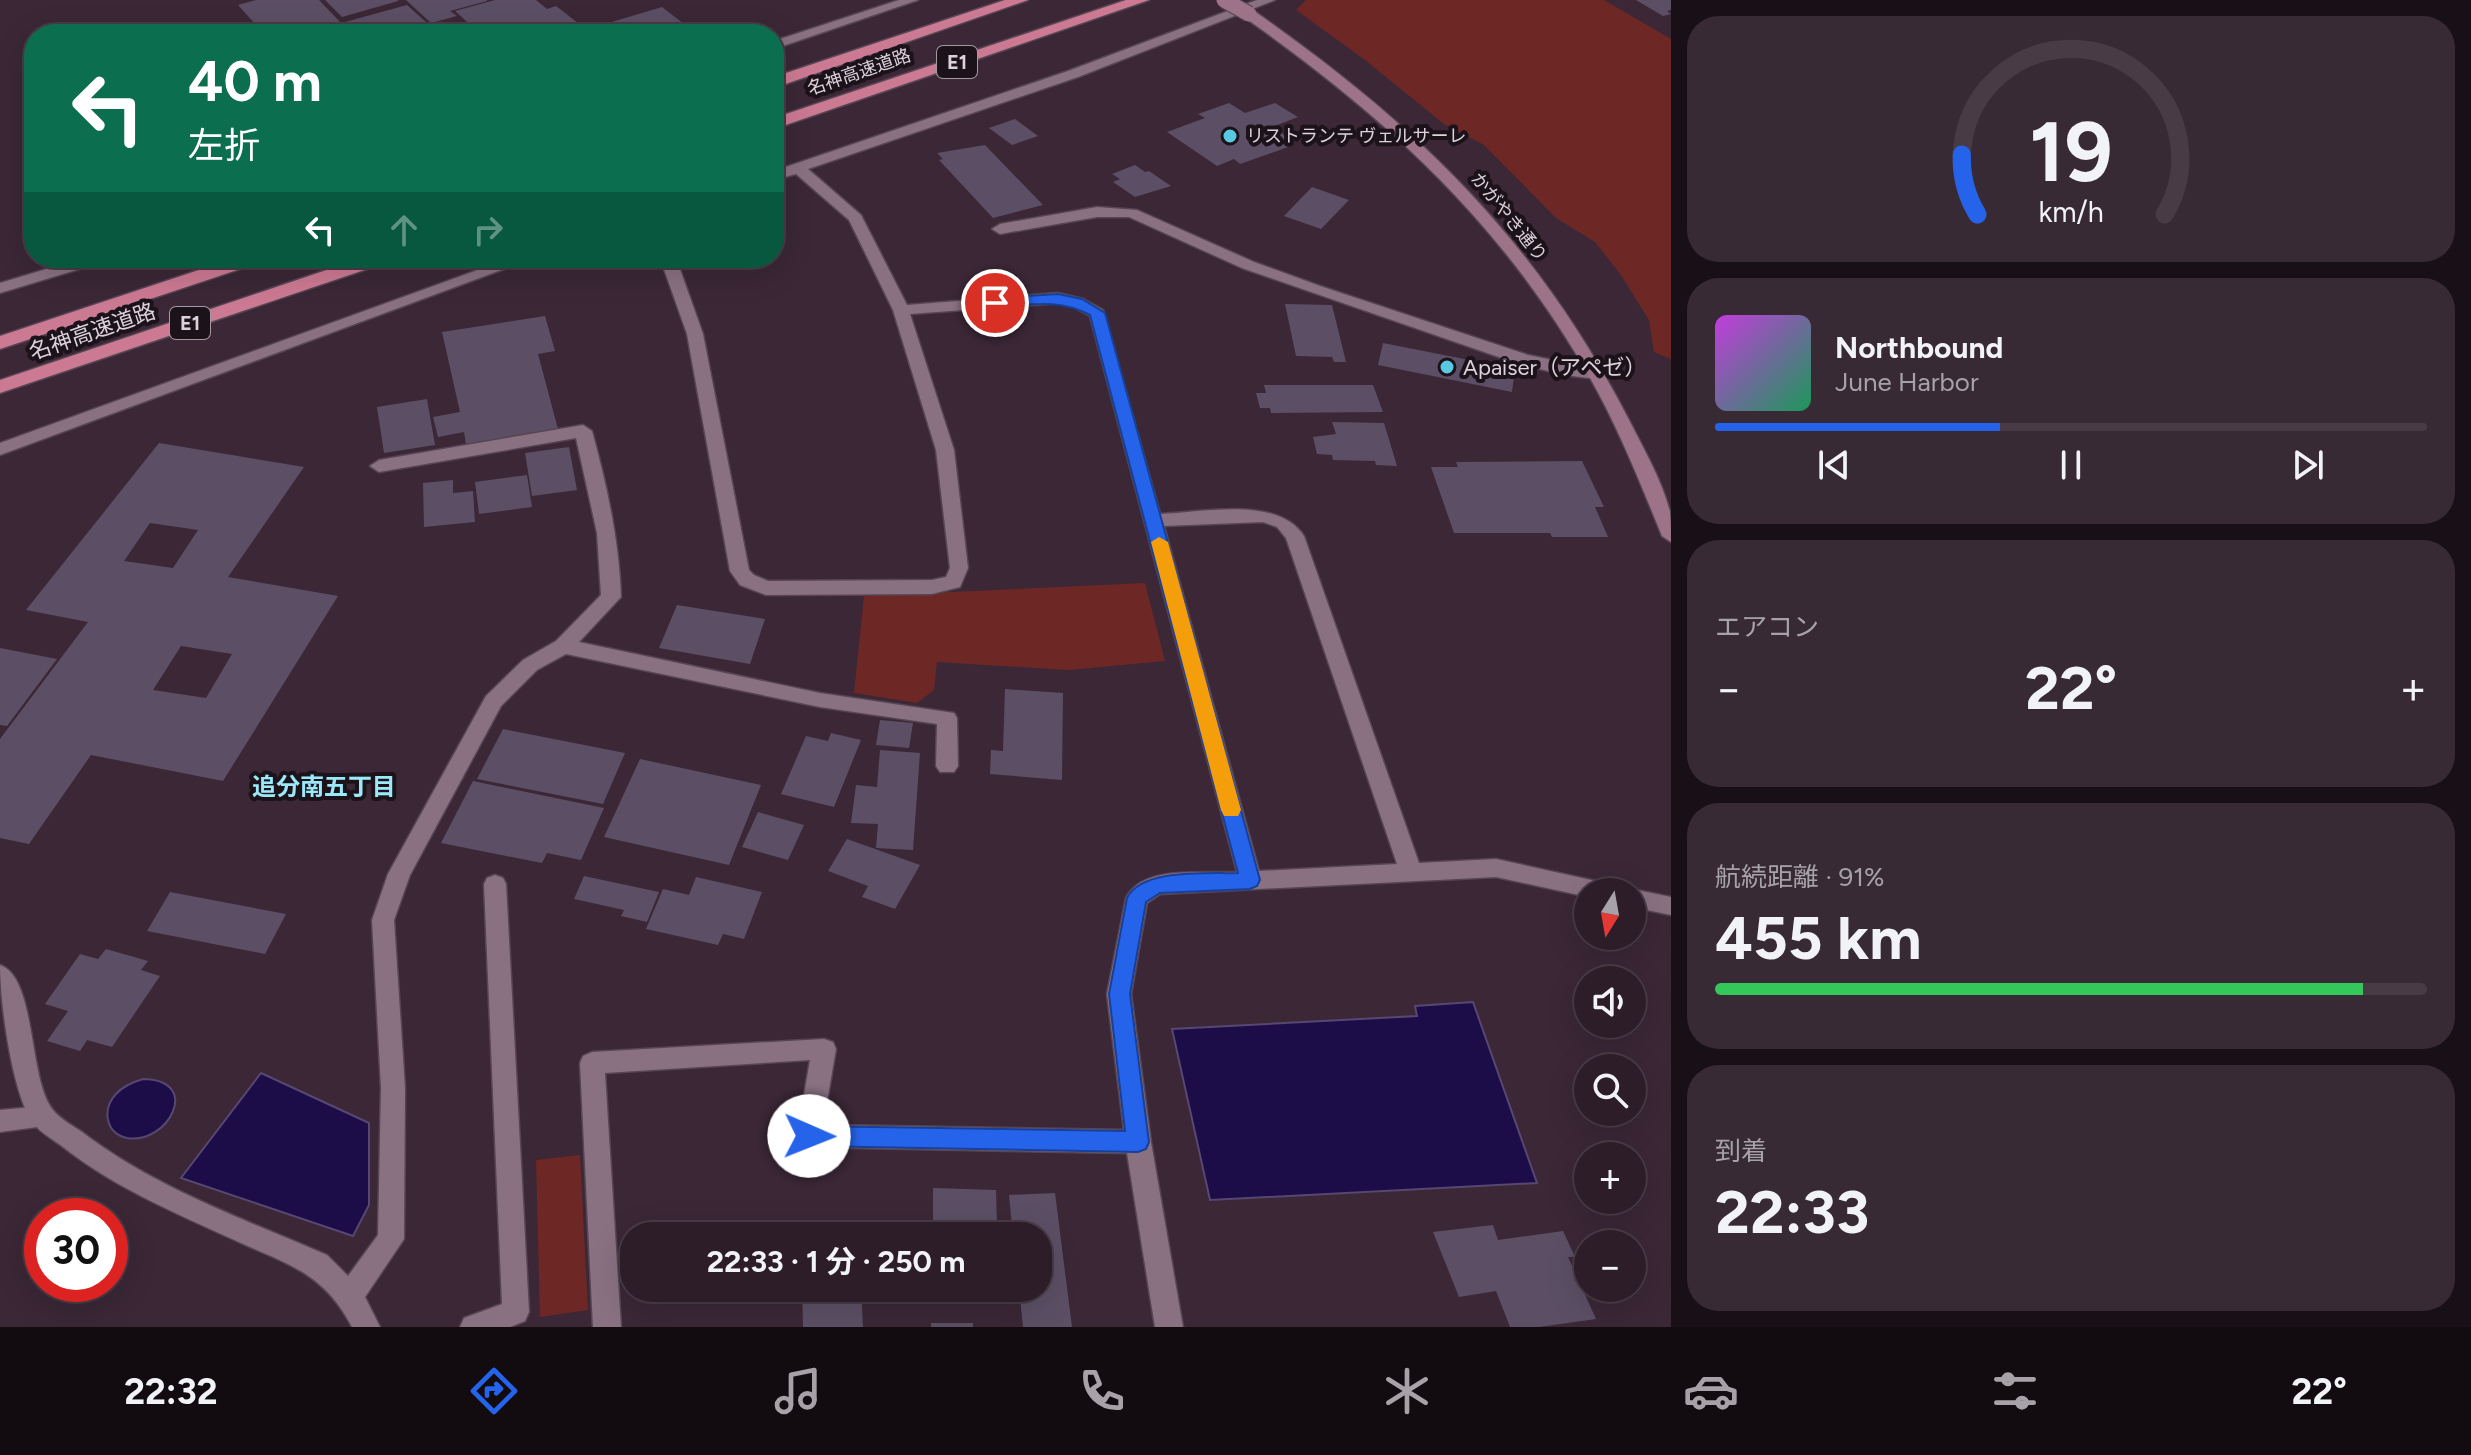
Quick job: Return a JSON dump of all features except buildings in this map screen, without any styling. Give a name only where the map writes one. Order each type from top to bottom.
[{"type":"highway","name":"名神高速道路","points":[[784,80],[1020,0]]},
{"type":"highway","name":"名神高速道路","points":[[784,121],[1141,0]]},
{"type":"highway","name":"名神高速道路","points":[[0,343],[224,268]]},
{"type":"highway","name":"名神高速道路","points":[[0,387],[351,268]]},
{"type":"street","points":[[784,42],[912,0]]},
{"type":"street","name":"かがやき通り","points":[[1224,0],[1249,14],[1350,86],[1432,157],[1489,219],[1558,309],[1597,374],[1629,434],[1671,536]]},
{"type":"street","points":[[784,173],[1095,67],[1269,0]]},
{"type":"street","points":[[672,268],[695,334],[740,571],[747,580],[766,588],[932,587],[953,582],[959,568],[945,450],[901,310],[856,218],[798,168]]},
{"type":"street","points":[[1000,229],[1097,212],[1132,213],[1248,265],[1314,289],[1522,359],[1564,370],[1597,374]]},
{"type":"street","points":[[0,288],[67,268]]},
{"type":"street","points":[[0,449],[498,268]]},
{"type":"street","points":[[901,310],[1058,298],[1077,302],[1097,313],[1250,880]]},
{"type":"street","points":[[350,1296],[391,1239],[393,1088],[383,920],[399,874],[493,701],[530,665],[563,646],[611,597],[611,561],[602,500],[583,431],[379,466]]},
{"type":"street","points":[[1153,520],[1264,516],[1284,523],[1295,536],[1411,872]]},
{"type":"street","points":[[563,646],[820,700],[947,718],[947,766]]},
{"type":"street","points":[[1169,1327],[1138,1142],[1119,994],[1137,898],[1156,885],[1496,868],[1574,885]]},
{"type":"street","points":[[474,1327],[516,1312],[495,884]]},
{"type":"street","points":[[1646,901],[1671,906]]},
{"type":"street","points":[[0,975],[7,984],[31,1087],[43,1117],[91,1154],[147,1188],[318,1264],[350,1296],[366,1327]]},
{"type":"street","points":[[607,1327],[592,1063],[824,1049],[809,1136],[1138,1142]]},
{"type":"street","points":[[0,1121],[43,1117]]},
{"type":"shaded area","points":[[1306,0],[1604,0],[1671,39],[1671,359],[1654,352],[1649,320],[1621,275],[1595,242],[1556,218],[1484,145],[1444,124],[1365,60],[1296,10]]},
{"type":"shaded area","points":[[1145,583],[1165,661],[1068,670],[937,662],[934,690],[917,703],[854,693],[864,596]]},
{"type":"shaded area","points":[[1473,1002],[1537,1183],[1210,1200],[1172,1029],[1417,1016],[1415,1006]]},
{"type":"shaded area","points":[[261,1073],[369,1123],[369,1205],[353,1236],[181,1178]]},
{"type":"shaded area","points":[[143,1079],[161,1082],[172,1090],[175,1100],[173,1112],[155,1132],[142,1138],[127,1138],[110,1126],[109,1106],[122,1089]]},
{"type":"shaded area","points":[[580,1155],[588,1310],[540,1317],[536,1160]]},
{"type":"slow traffic","points":[[1159,542],[1231,810]]},
{"type":"place","name":"リストランテ ヴェルサーレ","points":[[1230,136]]},
{"type":"place","name":"Apaiser（アペゼ）","points":[[1447,367]]},
{"type":"district","name":"追分南五丁目","points":[[324,787]]},
{"type":"route","points":[[809,1136],[1138,1142],[1119,994],[1137,898],[1156,885],[1250,880],[1097,313],[1077,302],[1058,298],[995,303]]}]
